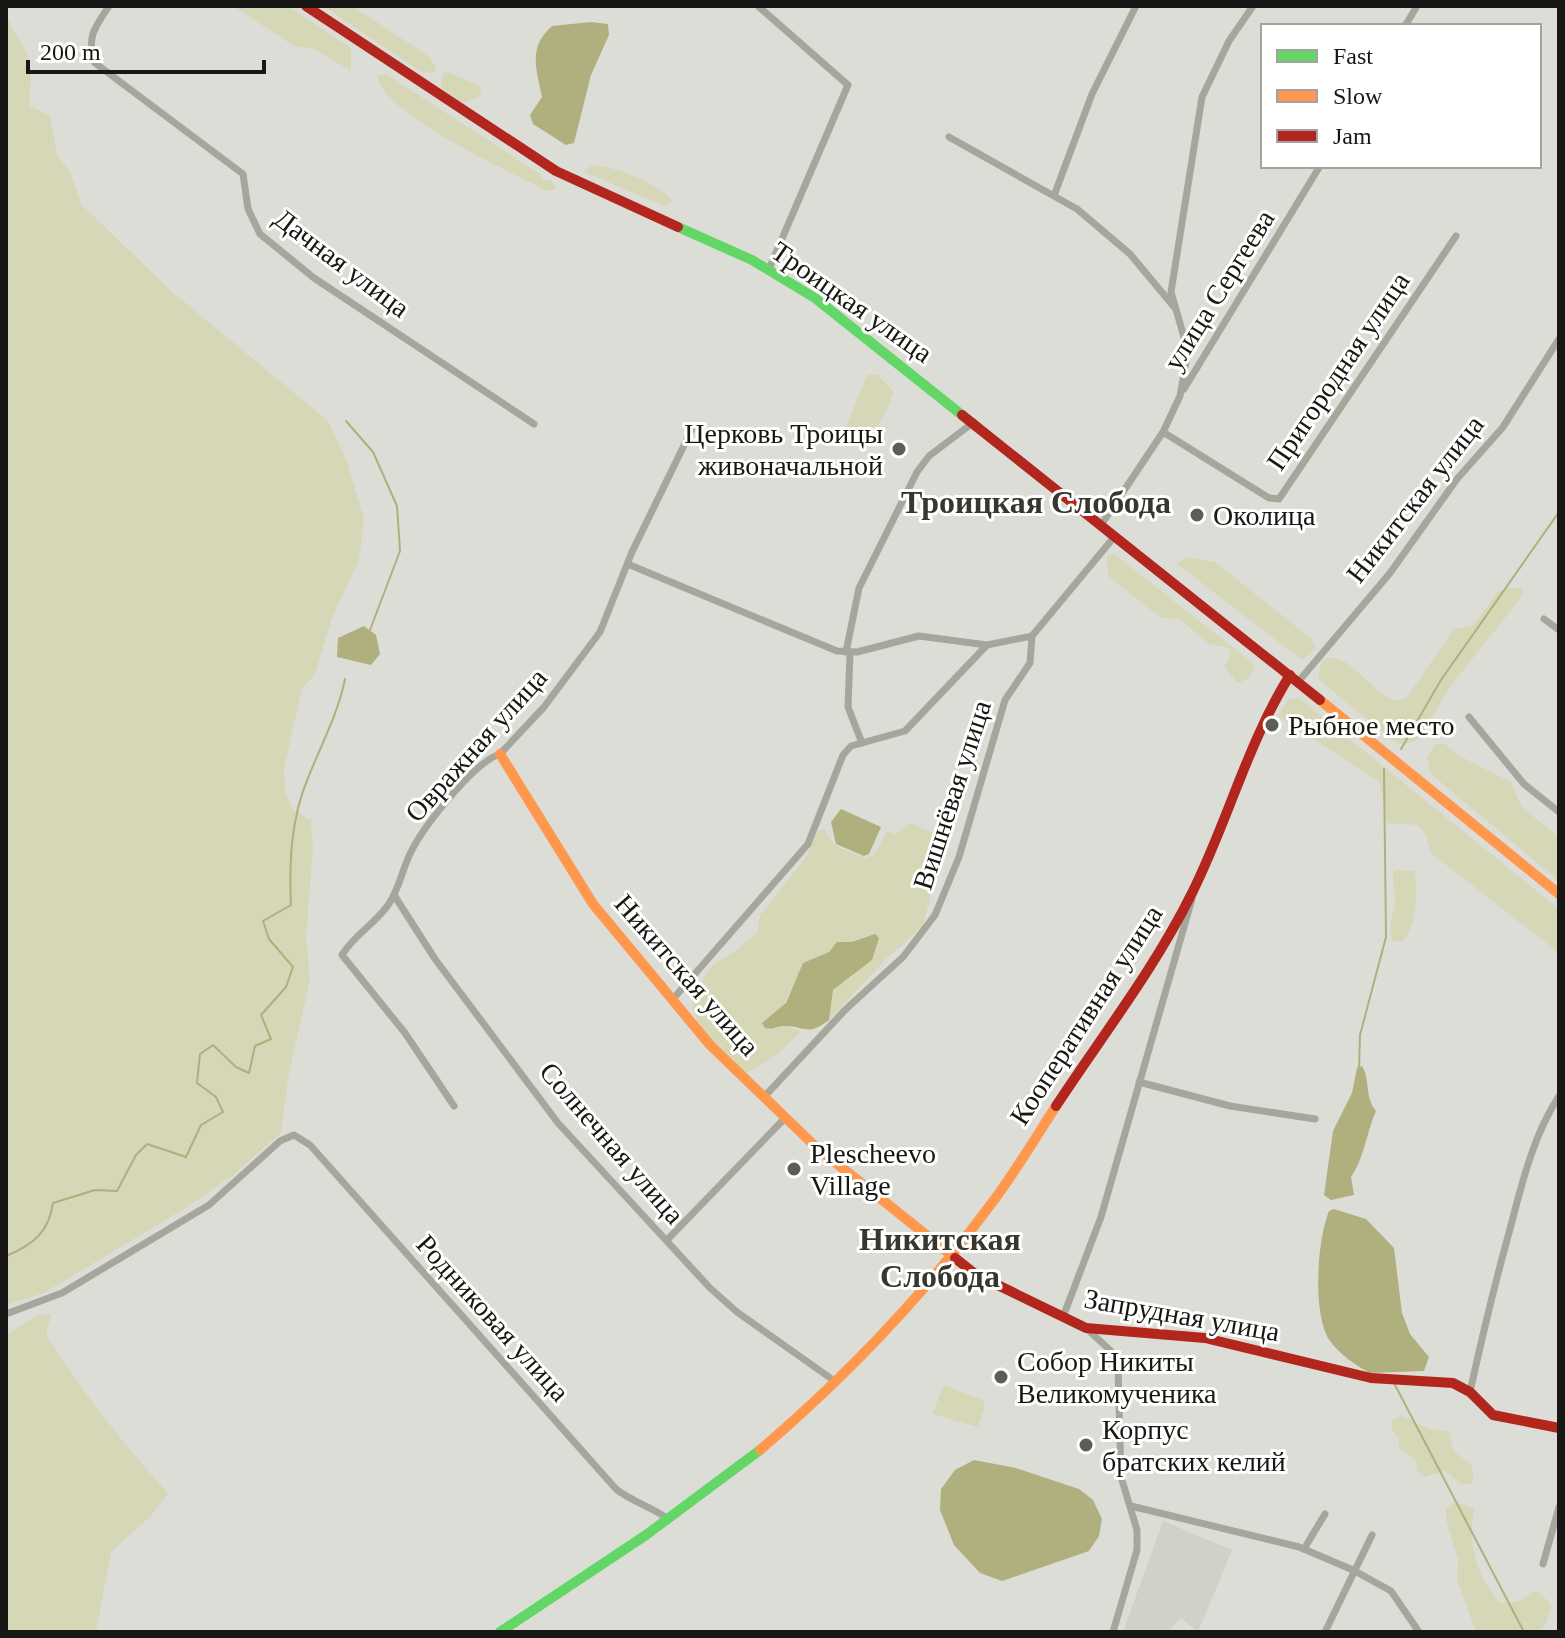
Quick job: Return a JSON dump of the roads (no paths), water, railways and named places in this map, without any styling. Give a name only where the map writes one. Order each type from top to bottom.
[{"type":"street","name":"Дачная улица","points":[[109,6],[92,29],[91,51],[95,63],[243,174],[251,217],[260,234],[314,278],[534,424]]},
{"type":"street","name":"Троицкая улица","points":[[306,6],[556,171],[769,269],[827,306],[1294,678],[1559,894]]},
{"type":"street","points":[[758,6],[848,85],[769,269]]},
{"type":"street","points":[[1055,193],[1092,94],[1136,6]]},
{"type":"street","points":[[1101,525],[1163,432],[1180,396],[1188,351],[1171,292],[1202,97],[1229,41],[1253,6]]},
{"type":"street","points":[[1406,24],[1417,6]]},
{"type":"street","points":[[949,137],[1055,193],[1130,254],[1178,313]]},
{"type":"street","name":"улица Сергеева","points":[[1180,396],[1319,168]]},
{"type":"street","name":"Пригородная улица","points":[[1163,432],[1269,498],[1279,499],[1456,236]]},
{"type":"street","name":"Никитская улица","points":[[1294,678],[1390,573],[1457,479],[1503,427],[1559,339]]},
{"type":"street","points":[[862,743],[848,707],[848,652],[859,588],[917,472],[929,456],[974,422]]},
{"type":"street","name":"Овражная улица","points":[[454,1106],[405,1033],[344,960],[345,950],[394,895],[411,851],[429,826],[465,782],[491,757],[500,754],[544,707],[600,632],[630,565],[632,552],[692,429]]},
{"type":"street","points":[[630,565],[739,608],[806,641],[848,652],[919,636],[987,645],[1032,636],[1115,536]]},
{"type":"street","points":[[1544,619],[1559,630]]},
{"type":"street","name":"Вишнёвая улица","points":[[764,1097],[845,1010],[903,957],[935,915],[959,857],[1005,700],[1030,663],[1032,636]]},
{"type":"street","points":[[673,999],[808,844],[843,755],[851,746],[905,731],[987,645]]},
{"type":"street","name":"Кооперативная улица","points":[[500,1632],[668,1519],[790,1427],[836,1382],[951,1256],[990,1206],[1194,893],[1254,734],[1294,678]]},
{"type":"street","points":[[1469,717],[1524,784],[1559,812]]},
{"type":"street","name":"Никитская улица","points":[[500,754],[593,904],[710,1045],[816,1147],[951,1256]]},
{"type":"street","points":[[1063,1317],[1101,1217],[1194,893]]},
{"type":"street","name":"Солнечная улица","points":[[394,895],[435,959],[558,1123],[737,1312],[836,1382]]},
{"type":"street","points":[[1139,1082],[1230,1106],[1315,1119]]},
{"type":"street","points":[[1559,1096],[1532,1150],[1470,1392],[1493,1415],[1559,1428]]},
{"type":"street","points":[[667,1240],[785,1118]]},
{"type":"street","name":"Родниковая улица","points":[[6,1314],[62,1293],[209,1205],[280,1141],[294,1135],[310,1145],[616,1489],[633,1503],[655,1509],[668,1519]]},
{"type":"street","name":"Запрудная улица","points":[[951,1256],[975,1274],[1086,1328],[1205,1338],[1371,1378],[1453,1383],[1470,1392]]},
{"type":"street","points":[[1086,1328],[1111,1351],[1118,1366],[1121,1477],[1131,1506],[1137,1550],[1113,1632]]},
{"type":"street","points":[[1131,1506],[1304,1549],[1353,1570],[1391,1591],[1419,1632]]},
{"type":"street","points":[[1543,1564],[1559,1507]]},
{"type":"street","points":[[1304,1549],[1325,1514]]},
{"type":"street","points":[[1325,1632],[1372,1535]]},
{"type":"waterway","points":[[346,421],[373,452],[397,506],[400,551],[370,630]]},
{"type":"waterway","points":[[1401,749],[1441,680],[1559,512]]},
{"type":"waterway","points":[[6,1256],[38,1236],[48,1222],[53,1203],[95,1190],[117,1191],[136,1155],[147,1144],[186,1157],[201,1125],[223,1112],[216,1097],[197,1083],[200,1054],[213,1045],[236,1067],[249,1073],[255,1046],[271,1039],[261,1015],[286,987],[293,967],[269,939],[263,921],[291,905],[291,856],[298,809],[334,717],[345,679]]},
{"type":"waterway","points":[[1359,1068],[1360,1035],[1386,937],[1384,769]]},
{"type":"waterway","points":[[1395,1385],[1524,1632]]},
{"type":"place","name":"Церковь Троицы живоначальной","points":[[899,449]]},
{"type":"place","name":"Околица","points":[[1197,515]]},
{"type":"place","name":"Рыбное место","points":[[1272,725]]},
{"type":"place","name":"Plescheevo Village","points":[[794,1169]]},
{"type":"place","name":"Собор Никиты Великомученика","points":[[1001,1377]]},
{"type":"place","name":"Корпус братских келий","points":[[1086,1445]]},
{"type":"district","name":"Троицкая Слобода","points":[[1036,502]]},
{"type":"district","name":"Никитская Слобода","points":[[940,1258]]}]
